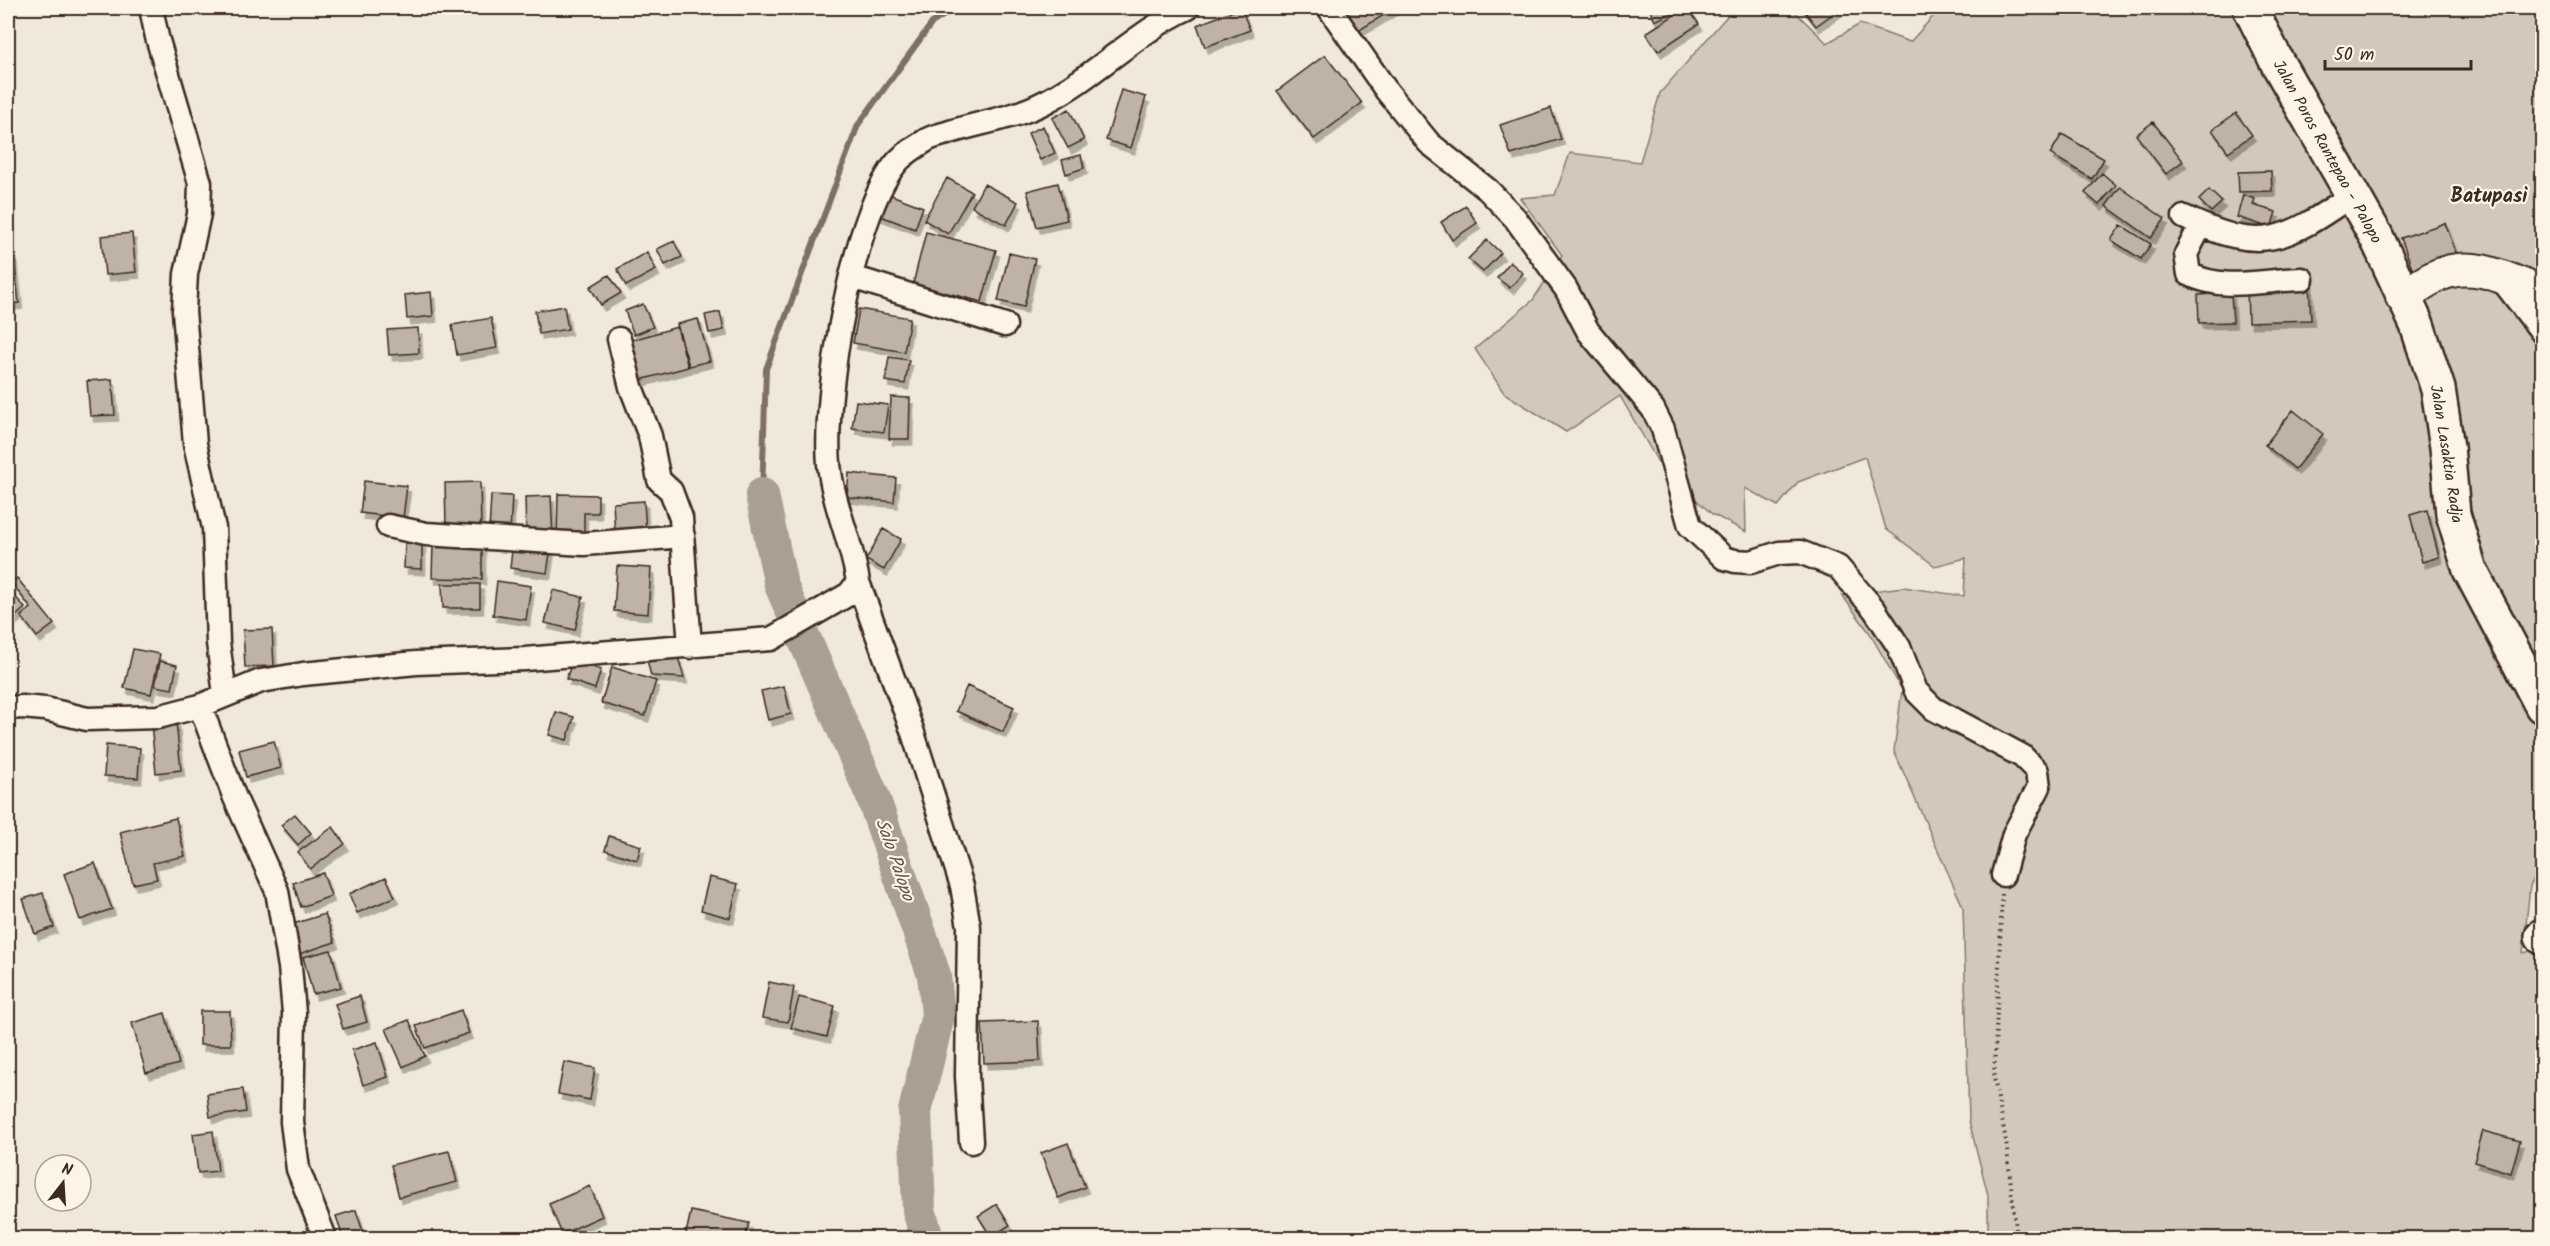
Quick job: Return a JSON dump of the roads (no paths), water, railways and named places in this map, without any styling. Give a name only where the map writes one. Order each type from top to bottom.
[{"type":"highway","name":"Jalan Poros Rantepao - Palopo","points":[[2250,8],[2277,62],[2376,236],[2402,297]]},
{"type":"highway","name":"Jalan Lasaktia Radja","points":[[2402,297],[2417,325],[2438,389],[2447,447],[2453,514],[2470,570],[2542,706]]},
{"type":"street","points":[[151,8],[157,38],[200,183],[199,214],[186,274],[184,311],[195,444],[214,528],[218,643],[225,694]]},
{"type":"street","points":[[972,1142],[967,1076],[969,927],[962,886],[912,730],[854,588],[855,558],[836,504],[829,466],[831,382],[862,233],[899,160],[926,139],[1002,119],[1044,103],[1068,89],[1168,17],[1188,8]]},
{"type":"street","points":[[1329,8],[1386,90],[1429,143],[1488,190],[1515,218],[1566,288],[1588,331],[1653,409],[1663,429],[1690,526],[1698,535],[1724,558],[1735,561],[1750,562],[1779,553],[1800,552],[1838,567],[1874,609],[1899,647],[1916,691],[1934,709],[2022,756],[2037,771],[2039,788],[2014,834],[2003,875]]},
{"type":"street","points":[[2302,279],[2226,285],[2199,279],[2189,274],[2186,254],[2193,221],[2237,237],[2272,239],[2290,235],[2352,195]]},
{"type":"street","points":[[2402,297],[2439,274],[2464,268],[2498,274],[2542,293]]},
{"type":"street","points":[[2498,274],[2542,332]]},
{"type":"street","points":[[852,277],[1005,326]]},
{"type":"street","points":[[619,339],[631,387],[650,436],[659,480],[671,491],[677,502],[683,536],[690,647]]},
{"type":"street","points":[[388,526],[426,534],[584,544],[683,536]]},
{"type":"street","points":[[8,708],[22,706],[87,719],[122,720],[158,717],[200,706],[261,681],[321,672],[416,663],[525,659],[690,647],[771,639],[854,588]]},
{"type":"street","points":[[200,706],[235,798],[277,891],[290,967],[294,1013],[292,1122],[298,1169],[325,1239]]},
{"type":"waterway","points":[[762,495],[766,369],[858,125],[932,23],[955,8]]},
{"type":"waterway","name":"Salo Palopo","points":[[762,495],[781,585],[873,797],[934,975],[938,1015],[915,1111],[919,1210],[927,1238]]},
{"type":"district","name":"Batupasi","points":[[2489,197]]}]
